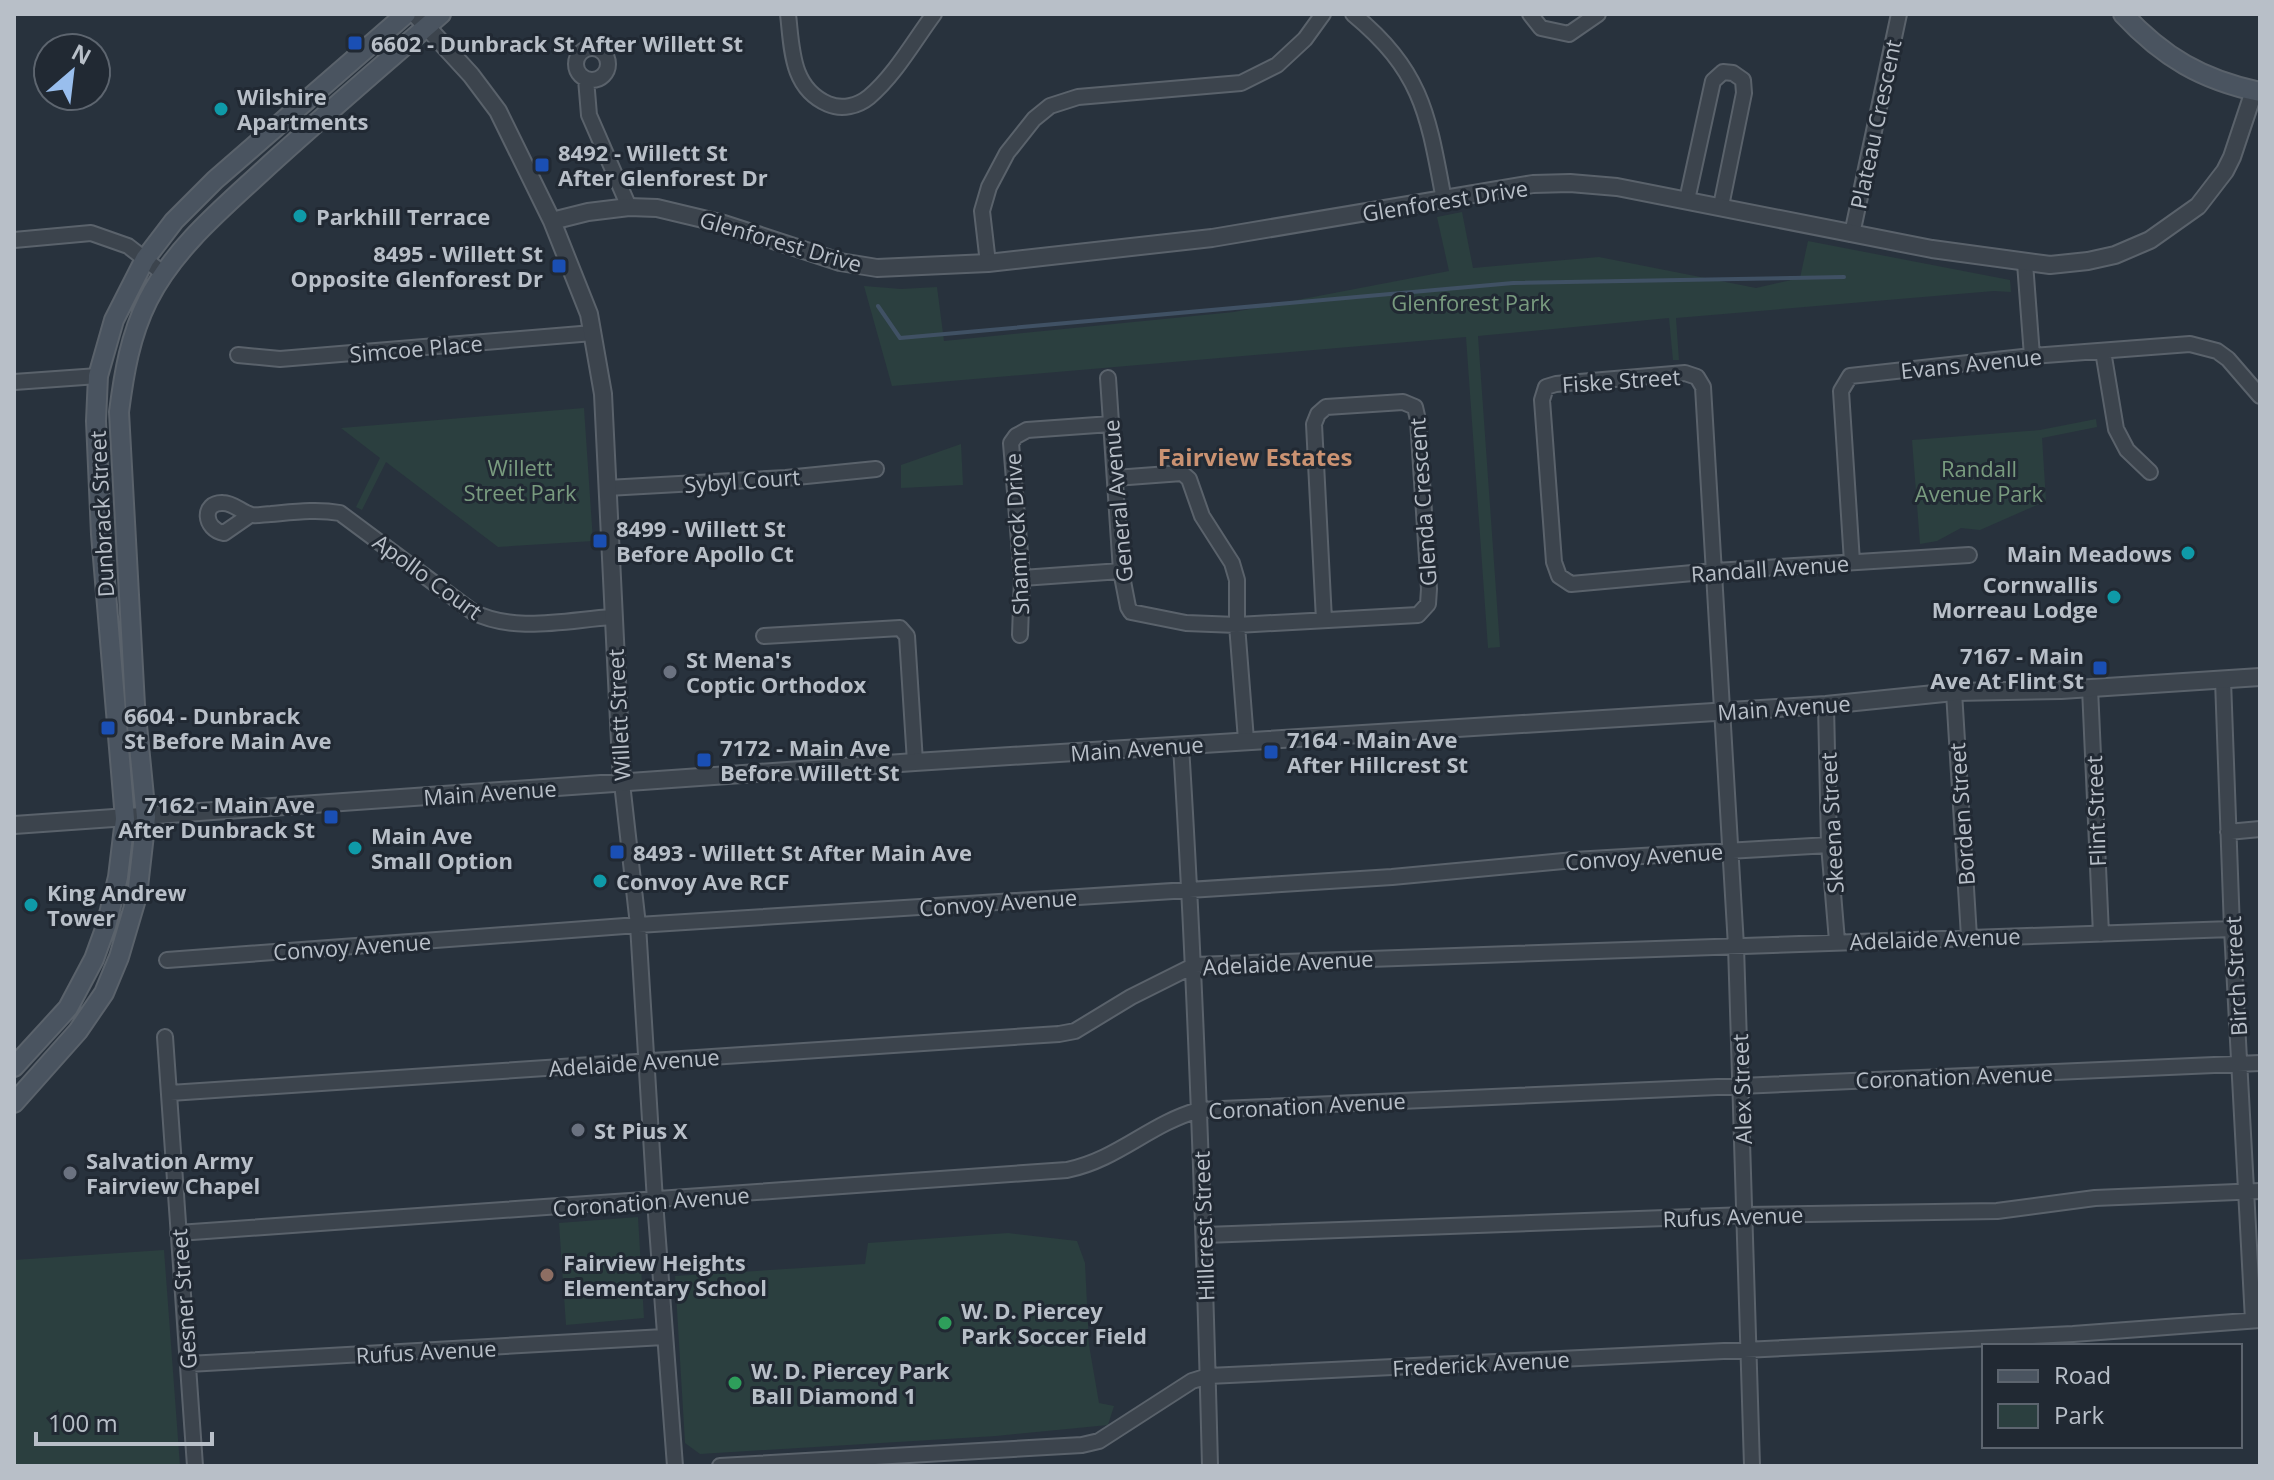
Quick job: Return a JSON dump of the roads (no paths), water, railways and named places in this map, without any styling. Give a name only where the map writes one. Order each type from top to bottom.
[{"type":"main road","name":"Dunbrack Street","points":[[14,1067],[68,1008],[94,959],[118,877],[125,819],[101,534],[96,421],[98,376],[114,320],[145,259],[174,221],[215,180],[406,14]]},
{"type":"main road","points":[[2123,14],[2170,57],[2203,76],[2257,92]]},
{"type":"main road","name":"Dunbrack Street","points":[[14,1103],[78,1031],[104,993],[119,957],[137,896],[146,817],[135,705],[119,412],[124,371],[134,330],[164,274],[199,230],[428,18]]},
{"type":"street","points":[[788,14],[797,75],[818,100],[835,107],[852,106],[866,100],[934,14]]},
{"type":"street","points":[[988,263],[982,211],[989,187],[1007,153],[1050,106],[1078,97],[1241,83],[1277,65],[1305,39],[1323,14]]},
{"type":"street","points":[[1353,14],[1375,32],[1408,72],[1426,115],[1444,200]]},
{"type":"street","points":[[1530,14],[1541,28],[1569,34],[1598,14]]},
{"type":"street","name":"Plateau Crescent","points":[[1852,234],[1899,14]]},
{"type":"street","name":"Willett Street","points":[[428,18],[498,111],[552,221],[589,314],[593,333],[603,394],[622,783],[638,925],[675,1466]]},
{"type":"street","points":[[1687,200],[1713,81],[1723,72],[1733,73],[1743,80],[1744,93],[1721,206]]},
{"type":"street","points":[[586,79],[589,115],[629,207]]},
{"type":"street","name":"Glenforest Drive","points":[[552,221],[588,212],[629,207],[657,208],[724,224],[840,262],[877,268],[988,263],[1212,238],[1533,184],[1570,183],[1617,187],[1852,234],[2050,265],[2115,255],[2150,240],[2198,206],[2225,171],[2257,92]]},
{"type":"street","points":[[14,240],[91,233],[128,246],[164,274]]},
{"type":"street","points":[[2025,263],[2032,356]]},
{"type":"street","name":"Simcoe Place","points":[[238,355],[280,359],[593,333]]},
{"type":"street","name":"Evans Avenue","points":[[1852,562],[1841,391],[1850,376],[2032,356],[2171,345],[2204,346],[2228,359],[2260,396]]},
{"type":"street","points":[[2103,351],[2116,429],[2127,450],[2150,472]]},
{"type":"street","name":"Fiske Street","points":[[1571,584],[1559,576],[1554,562],[1542,400],[1546,387],[1685,373],[1697,377]]},
{"type":"street","points":[[14,382],[98,376]]},
{"type":"street","name":"Alex Street","points":[[1697,377],[1703,387],[1736,946],[1752,1466]]},
{"type":"street","name":"General Avenue","points":[[1108,378],[1121,571],[1131,612],[1186,623],[1237,625]]},
{"type":"street","name":"Glenda Crescent","points":[[1237,625],[1418,615],[1428,604],[1418,420],[1415,407],[1403,402],[1326,407],[1318,414],[1314,424],[1324,620]]},
{"type":"street","name":"Shamrock Drive","points":[[1020,635],[1022,578],[1011,443],[1027,430],[1111,424]]},
{"type":"street","name":"Sybyl Court","points":[[607,488],[786,478],[876,469]]},
{"type":"street","points":[[1115,478],[1182,473],[1189,479],[1202,516],[1232,563],[1237,580],[1237,625],[1246,740]]},
{"type":"street","name":"Apollo Court","points":[[250,515],[326,510],[340,513],[473,612],[493,622],[516,624],[612,617]]},
{"type":"street","name":"Randall Avenue","points":[[1571,584],[1715,571],[1969,555]]},
{"type":"street","points":[[1022,578],[1121,571]]},
{"type":"street","points":[[764,636],[900,628],[907,636],[915,762]]},
{"type":"street","name":"Main Avenue","points":[[14,825],[1246,740],[1826,705],[1954,692],[2090,688],[2260,677]]},
{"type":"street","name":"Birch Street","points":[[2223,680],[2232,929],[2240,1064],[2253,1191],[2256,1320]]},
{"type":"street","name":"Flint Street","points":[[2090,688],[2101,934]]},
{"type":"street","name":"Borden Street","points":[[1954,692],[1969,937]]},
{"type":"street","name":"Skeena Street","points":[[1826,705],[1829,845],[1837,941]]},
{"type":"street","name":"Hillcrest Street","points":[[1181,746],[1195,965],[1210,1466]]},
{"type":"street","points":[[2228,832],[2260,829]]},
{"type":"street","name":"Convoy Avenue","points":[[167,960],[638,925],[1392,877],[1574,860],[1829,845]]},
{"type":"street","name":"Adelaide Avenue","points":[[170,1093],[1059,1034],[1075,1031],[1131,997],[1195,965],[2232,929]]},
{"type":"street","name":"Gesner Street","points":[[165,1037],[195,1466]]},
{"type":"street","name":"Coronation Avenue","points":[[178,1233],[1067,1170],[1104,1160],[1181,1115],[1199,1110],[2260,1063]]},
{"type":"street","name":"Rufus Avenue","points":[[1205,1235],[1746,1215],[1997,1211],[2095,1198],[2253,1191]]},
{"type":"street","name":"Frederick Avenue","points":[[720,1466],[1082,1445],[1099,1441],[1192,1381],[1208,1376],[2073,1334],[2256,1320]]},
{"type":"street","name":"Rufus Avenue","points":[[188,1364],[664,1337]]},
{"type":"waterway","points":[[878,306],[900,338],[1513,283],[1844,277]]},
{"type":"place","name":"6602 - Dunbrack St After Willett St","points":[[355,43]]},
{"type":"place","name":"Wilshire Apartments","points":[[221,109]]},
{"type":"place","name":"8492 - Willett St After Glenforest Dr","points":[[542,165]]},
{"type":"place","name":"Parkhill Terrace","points":[[300,216]]},
{"type":"place","name":"8495 - Willett St Opposite Glenforest Dr","points":[[559,266]]},
{"type":"place","name":"8499 - Willett St Before Apollo Ct","points":[[600,541]]},
{"type":"place","name":"Main Meadows","points":[[2188,553]]},
{"type":"place","name":"Cornwallis Morreau Lodge","points":[[2114,597]]},
{"type":"place","name":"7167 - Main Ave At Flint St","points":[[2100,668]]},
{"type":"place","name":"St Mena's Coptic Orthodox","points":[[670,672]]},
{"type":"place","name":"6604 - Dunbrack St Before Main Ave","points":[[108,728]]},
{"type":"place","name":"7164 - Main Ave After Hillcrest St","points":[[1271,752]]},
{"type":"place","name":"7172 - Main Ave Before Willett St","points":[[704,760]]},
{"type":"place","name":"7162 - Main Ave After Dunbrack St","points":[[331,817]]},
{"type":"place","name":"Main Ave Small Option","points":[[355,848]]},
{"type":"place","name":"8493 - Willett St After Main Ave","points":[[617,852]]},
{"type":"place","name":"Convoy Ave RCF","points":[[600,881]]},
{"type":"place","name":"King Andrew Tower","points":[[31,905]]},
{"type":"place","name":"St Pius X","points":[[578,1130]]},
{"type":"place","name":"Salvation Army Fairview Chapel","points":[[70,1173]]},
{"type":"place","name":"Fairview Heights Elementary School","points":[[547,1275]]},
{"type":"place","name":"W. D. Piercey Park Soccer Field","points":[[945,1323]]},
{"type":"place","name":"W. D. Piercey Park Ball Diamond 1","points":[[735,1383]]},
{"type":"district","name":"Fairview Estates","points":[[1255,456]]},
{"type":"park label","name":"Glenforest Park","points":[[1471,302]]},
{"type":"park label","name":"Willett Street Park","points":[[520,480]]},
{"type":"park label","name":"Randall Avenue Park","points":[[1979,480]]}]
